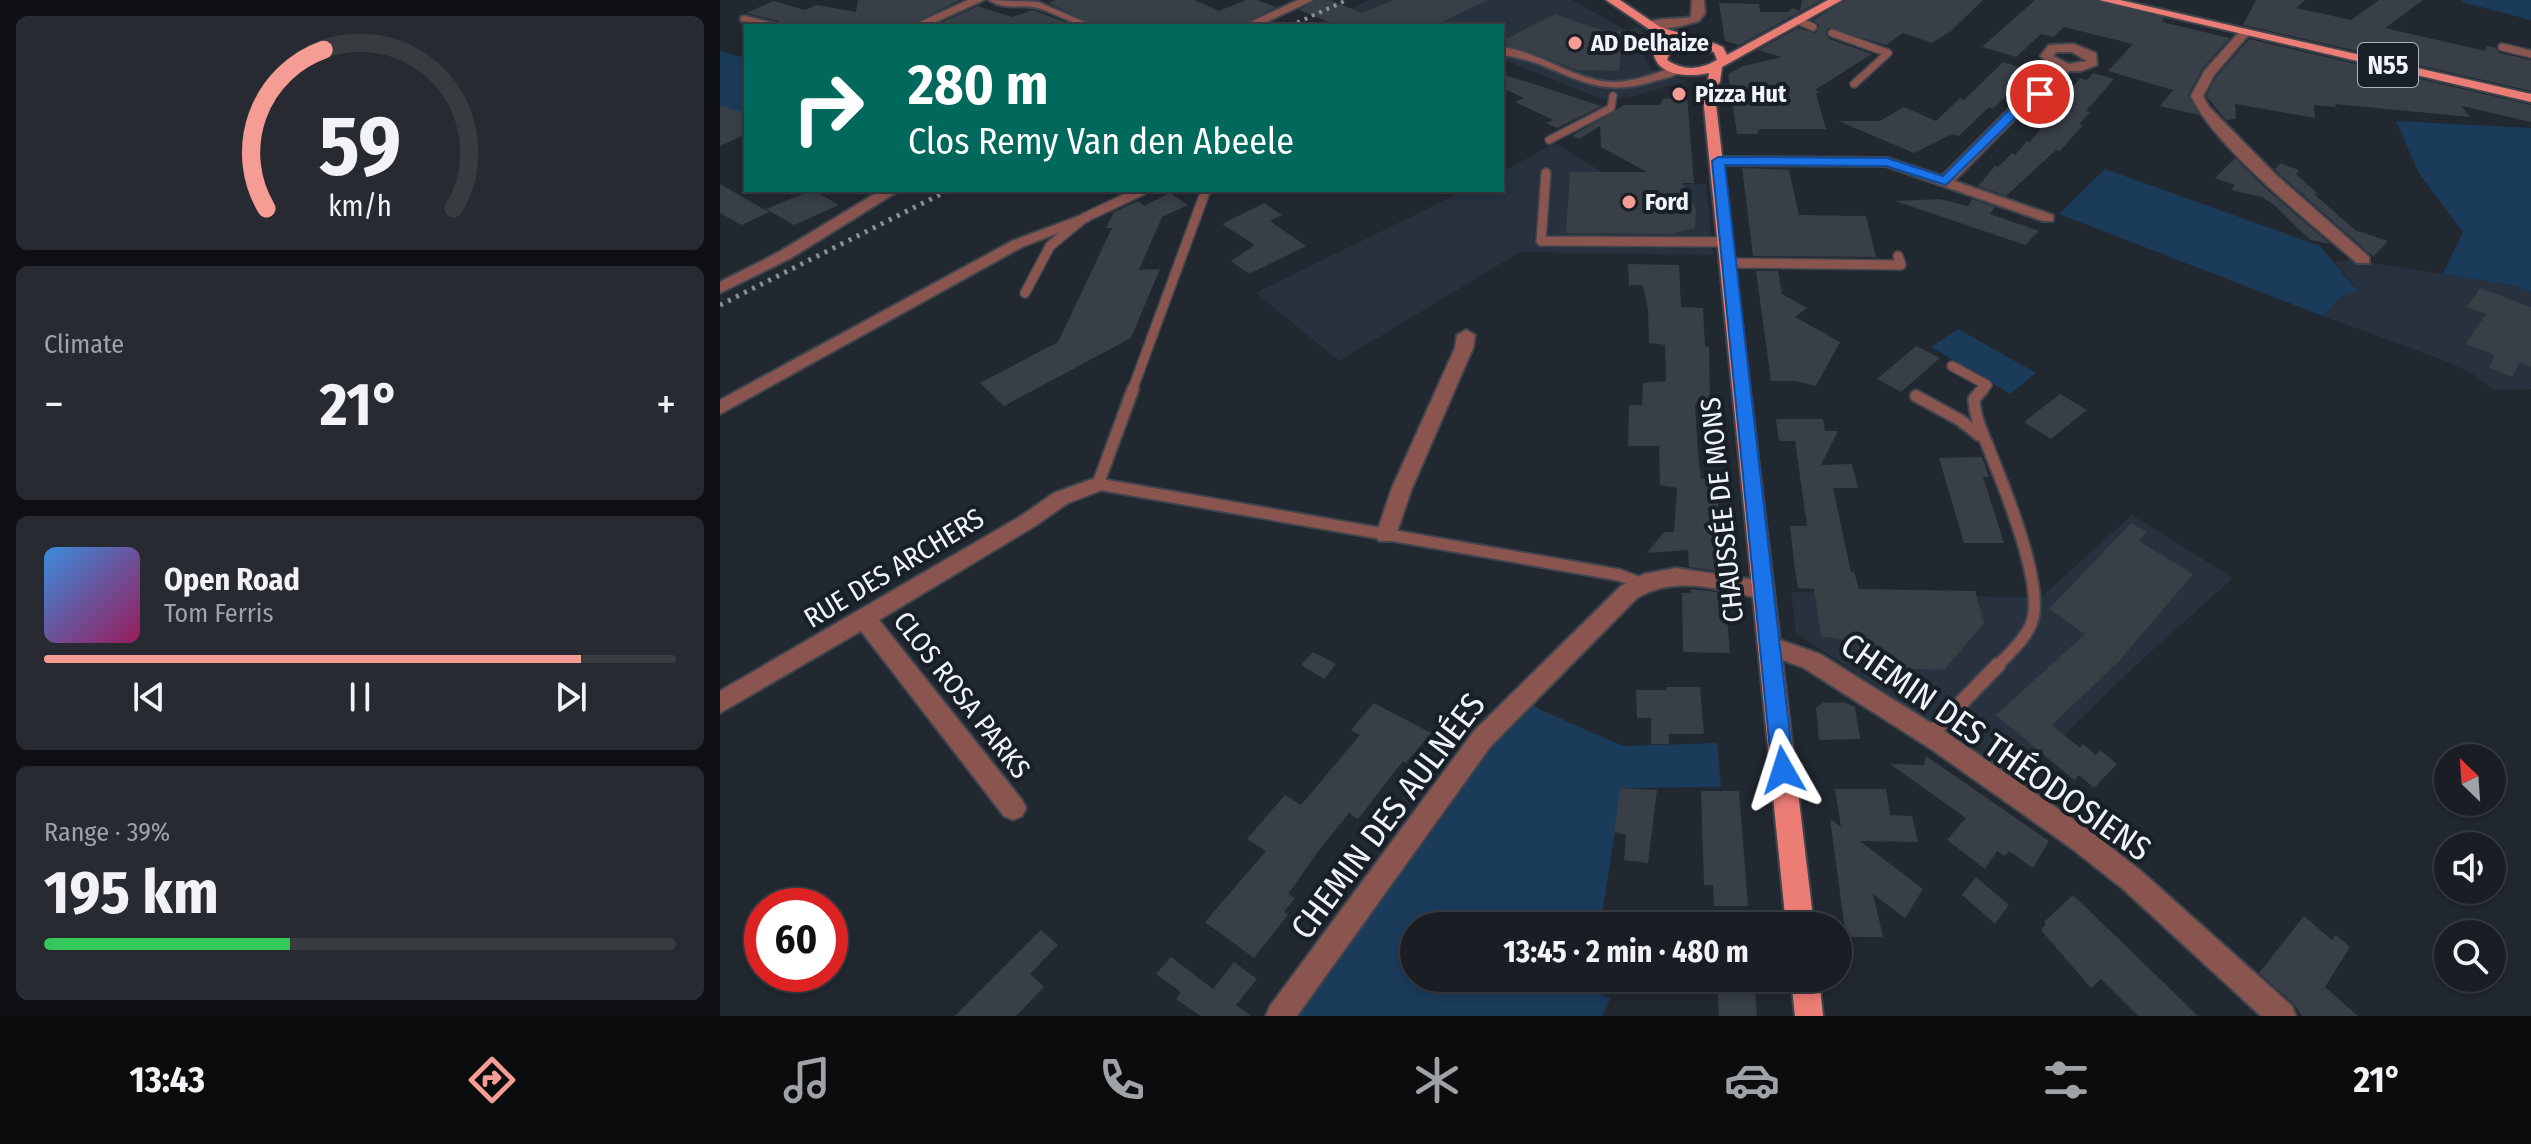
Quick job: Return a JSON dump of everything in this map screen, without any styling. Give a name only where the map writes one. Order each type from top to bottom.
[{"type":"main road","points":[[1612,0],[1653,27],[1694,43],[1751,48]]},
{"type":"main road","points":[[1683,71],[1719,64],[1836,0]]},
{"type":"main road","name":"N55","points":[[2105,0],[2531,98]]},
{"type":"main road","points":[[1653,27],[1668,47]]},
{"type":"main road","points":[[1694,43],[1668,47],[1660,55],[1661,61],[1708,87]]},
{"type":"main road","points":[[1714,47],[1722,54],[1719,64]]},
{"type":"main road","name":"CHAUSSÉE DE MONS","points":[[1719,64],[1714,82],[1708,87],[1798,912]]},
{"type":"main road","points":[[1806,992],[1809,1016]]},
{"type":"street","points":[[922,24],[978,0]]},
{"type":"street","points":[[995,0],[1012,5],[1035,2],[1084,24]]},
{"type":"street","points":[[1253,24],[1307,0]]},
{"type":"street","points":[[1653,27],[1695,19],[1699,6]]},
{"type":"street","points":[[745,19],[765,24]]},
{"type":"street","points":[[2245,32],[2204,79],[2198,90],[2200,106],[2249,156],[2363,260]]},
{"type":"street","points":[[1504,51],[1523,54],[1605,86],[1624,85],[1641,79],[1653,73],[1661,61]]},
{"type":"street","points":[[1504,60],[1600,96],[1613,96],[1624,85]]},
{"type":"street","points":[[1946,181],[2021,105],[2040,94],[2066,67]]},
{"type":"street","points":[[1641,79],[1683,71]]},
{"type":"street","points":[[1718,161],[1887,162],[2048,218]]},
{"type":"street","points":[[720,288],[785,255],[889,192]]},
{"type":"street","points":[[720,408],[1017,244],[1084,218]]},
{"type":"street","points":[[1386,535],[1402,488],[1464,348],[1466,335]]},
{"type":"street","name":"RUE DES ARCHERS","points":[[720,703],[1028,521],[1061,498],[1098,484]]},
{"type":"street","points":[[1640,583],[1667,574],[1763,590]]},
{"type":"street","name":"CHEMIN DES AULNÉES","points":[[1280,1016],[1482,739],[1640,583]]},
{"type":"street","name":"CLOS ROSA PARKS","points":[[864,618],[1013,808]]},
{"type":"street","name":"CHEMIN DES THÉODOSIENS","points":[[1769,645],[1812,661],[1930,735],[2090,847],[2132,880],[2282,1016]]},
{"type":"lane","points":[[1799,21],[1813,27]]},
{"type":"lane","points":[[1832,33],[1888,53],[1854,84]]},
{"type":"lane","points":[[2502,47],[2531,54]]},
{"type":"lane","points":[[1549,140],[1611,108],[1613,96]]},
{"type":"lane","points":[[1546,173],[1541,241],[1725,242]]},
{"type":"lane","points":[[1025,293],[1050,246],[1084,218],[1139,192]]},
{"type":"lane","points":[[1205,192],[1098,484],[1619,575],[1640,583]]},
{"type":"lane","points":[[1728,263],[1901,265],[1898,256]]},
{"type":"lane","points":[[1930,735],[2027,632],[2036,605],[2031,577],[1995,467],[1979,435],[1974,399],[1987,385],[1952,366]]},
{"type":"lane","points":[[1916,396],[1960,420],[1979,435]]},
{"type":"shaded area","points":[[1369,0],[1572,0],[1628,31],[1638,26],[1650,41],[1643,55],[1650,69],[1687,81],[1629,97],[1604,100],[1504,60],[1504,24],[1317,24]]},
{"type":"shaded area","points":[[2531,0],[2531,20],[2461,2]]},
{"type":"shaded area","points":[[720,51],[744,57],[744,116],[720,110]]},
{"type":"shaded area","points":[[2396,121],[2531,128],[2531,292],[2513,285],[2443,274],[2463,232],[2419,173]]},
{"type":"shaded area","points":[[1555,143],[1622,184],[1706,184],[1713,255],[1520,252],[1339,361],[1256,293],[1461,192],[1504,192],[1504,171]]},
{"type":"shaded area","points":[[2105,169],[2320,246],[2357,290],[2340,297],[2323,316],[2059,214]]},
{"type":"shaded area","points":[[2353,260],[2513,285],[2531,292],[2531,389],[2493,390],[2473,374],[2443,360],[2323,316],[2340,297],[2357,289],[2335,262]]},
{"type":"shaded area","points":[[1958,329],[2036,373],[2010,394],[1931,347]]},
{"type":"shaded area","points":[[2132,515],[2233,578],[2136,665],[2018,780],[1796,633],[1791,592],[2040,598]]},
{"type":"shaded area","points":[[1522,698],[1541,710],[1623,746],[1717,743],[1721,787],[1622,788],[1602,912],[1400,912],[1400,992],[1599,992],[1610,999],[1602,1016],[1280,1016]]},
{"type":"building","points":[[858,0],[960,0],[912,24],[780,24],[746,13],[774,1],[805,10],[817,5],[856,12]]},
{"type":"building","points":[[1056,0],[1194,0],[1219,11],[1246,0],[1257,0],[1276,7],[1243,24],[1093,24],[1048,3]]},
{"type":"building","points":[[1316,0],[1330,0],[1362,13],[1393,0],[1488,0],[1437,24],[1334,24],[1299,10]]},
{"type":"building","points":[[1802,0],[1822,0],[1739,45],[1725,41],[1719,3],[1759,4],[1760,12],[1789,12],[1792,8],[1800,11]]},
{"type":"building","points":[[1845,0],[1983,0],[1951,31],[1932,43],[1903,33],[1886,45],[1828,28],[1826,33],[1829,39],[1872,54],[1815,90],[1820,92],[1816,94],[1826,129],[1762,129],[1758,130],[1758,134],[1737,134],[1728,74],[1743,66],[1782,57],[1758,50],[1798,28],[1816,33],[1819,25],[1813,20]]},
{"type":"building","points":[[2035,0],[2096,0],[2164,18],[2162,22],[2230,38],[2203,68],[2188,95],[2199,115],[2160,106],[2173,90],[2108,71],[2133,44],[2064,27],[2054,37],[2041,34],[2016,57],[1982,47]]},
{"type":"building","points":[[2256,0],[2305,0],[2296,8],[2351,20],[2379,0],[2423,0],[2385,28],[2485,51],[2487,46],[2496,48],[2500,53],[2531,60],[2531,91],[2243,25]]},
{"type":"building","points":[[978,6],[1012,17],[1033,10],[1070,24],[938,24]]},
{"type":"building","points":[[1555,14],[1609,33],[1622,30],[1619,71],[1577,70],[1504,45],[1504,40]]},
{"type":"building","points":[[2249,39],[2531,105],[2531,122],[2462,106],[2470,117],[2335,104],[2336,107],[2314,105],[2315,118],[2235,104],[2236,119],[2226,120],[2206,96],[2216,77]]},
{"type":"building","points":[[2003,62],[2036,72],[2023,85],[2018,84],[1993,109],[1989,107],[1959,136],[1952,134],[1914,153],[1838,121],[1880,121],[1904,107],[1936,121],[1960,98],[1964,100]]},
{"type":"building","points":[[2093,73],[2114,79],[2086,111],[2090,112],[2079,124],[2083,125],[2060,151],[2056,150],[2006,196],[1978,186],[1995,166],[1998,167],[2012,153],[2015,155],[2027,141],[2030,142],[2080,78],[2087,80]]},
{"type":"building","points":[[1504,75],[1602,106],[1557,128],[1546,123],[1553,120],[1515,102],[1524,98],[1504,89]]},
{"type":"building","points":[[1687,96],[1694,183],[1682,183],[1696,209],[1695,228],[1670,234],[1566,233],[1570,172],[1647,172],[1601,147],[1600,126],[1579,139],[1572,136],[1624,105],[1660,105],[1663,99]]},
{"type":"building","points":[[720,106],[744,112],[744,135],[720,146]]},
{"type":"building","points":[[2235,158],[2330,244],[2310,240],[2262,197],[2231,190],[2235,185],[2215,178]]},
{"type":"building","points":[[2280,163],[2299,170],[2296,174],[2318,194],[2314,194],[2355,230],[2388,241],[2374,256],[2371,255],[2278,173],[2275,169]]},
{"type":"building","points":[[1742,168],[1789,170],[1799,215],[1866,216],[1876,257],[1753,256]]},
{"type":"building","points":[[720,184],[769,212],[742,225],[720,213]]},
{"type":"building","points":[[808,192],[816,192],[839,205],[794,225],[766,209]]},
{"type":"building","points":[[1170,193],[1188,205],[1162,217],[1139,270],[1160,269],[1131,338],[1004,406],[980,383],[1058,342],[1112,228],[1106,228],[1114,212],[1138,201],[1144,206]]},
{"type":"building","points":[[1940,199],[1968,206],[1972,199],[1995,207],[1990,214],[2039,231],[2025,245],[1895,201]]},
{"type":"building","points":[[1264,203],[1282,215],[1270,221],[1306,246],[1249,274],[1231,261],[1255,245],[1222,224]]},
{"type":"building","points":[[1628,264],[1679,265],[1681,307],[1703,308],[1705,346],[1709,347],[1710,406],[1695,405],[1698,453],[1701,479],[1716,479],[1723,572],[1689,567],[1688,550],[1647,553],[1664,532],[1674,532],[1677,488],[1660,485],[1659,446],[1628,446],[1629,405],[1642,405],[1643,383],[1666,381],[1665,345],[1649,343],[1648,309],[1643,285],[1629,285]]},
{"type":"building","points":[[1756,271],[1778,271],[1782,294],[1807,308],[1795,317],[1840,342],[1816,386],[1796,381],[1771,381]]},
{"type":"building","points":[[2480,288],[2531,307],[2531,367],[2520,362],[2512,377],[2489,368],[2495,355],[2466,344],[2486,314],[2467,307]]},
{"type":"building","points":[[1916,346],[1940,358],[1901,392],[1877,379]]},
{"type":"building","points":[[2060,394],[2087,410],[2051,439],[2024,422]]},
{"type":"building","points":[[1776,419],[1823,419],[1825,431],[1838,431],[1821,465],[1852,464],[1858,488],[1833,488],[1851,572],[1854,572],[1859,589],[1975,591],[1984,623],[1944,670],[1881,668],[1859,655],[1857,642],[1821,636],[1814,589],[1798,588],[1795,570],[1790,526],[1807,526],[1795,441],[1779,441]]},
{"type":"building","points":[[1982,457],[1989,477],[1983,477],[2004,543],[1964,543],[1939,458]]},
{"type":"building","points":[[2131,523],[2147,532],[2139,541],[2193,574],[2120,660],[2052,725],[2080,748],[2083,744],[2096,755],[2100,750],[2117,764],[2094,788],[2079,775],[2074,780],[1996,715],[2085,634],[2049,609]]},
{"type":"building","points":[[1691,589],[1725,593],[1730,653],[1683,652],[1682,593],[1691,593]]},
{"type":"building","points":[[1313,652],[1336,664],[1324,679],[1301,665]]},
{"type":"building","points":[[1666,687],[1700,687],[1704,734],[1669,734],[1669,744],[1651,744],[1651,718],[1637,718],[1636,690],[1667,690]]},
{"type":"building","points":[[1844,702],[1855,707],[1860,739],[1819,740],[1816,708],[1822,703]]},
{"type":"building","points":[[1374,703],[1431,733],[1406,763],[1403,761],[1358,819],[1349,813],[1320,849],[1288,894],[1295,898],[1284,912],[1288,915],[1254,958],[1205,922],[1266,851],[1247,839],[1285,795],[1301,805],[1360,735],[1351,730]]},
{"type":"building","points":[[1926,756],[2049,841],[2033,868],[2009,851],[2005,856],[1997,851],[1985,869],[1947,840],[1966,818],[1890,764],[1924,765]]},
{"type":"building","points":[[1620,788],[1657,790],[1648,863],[1624,860],[1626,835],[1614,832]]},
{"type":"building","points":[[1835,789],[1886,789],[1890,815],[1912,816],[1918,842],[1860,841],[1923,889],[1905,918],[1873,894],[1883,937],[1852,937],[1852,912],[1843,912],[1830,819],[1841,827]]},
{"type":"building","points":[[1701,791],[1739,791],[1748,906],[1714,906],[1713,885],[1704,885]]},
{"type":"building","points":[[1976,877],[2009,905],[1995,924],[1962,895]]},
{"type":"building","points":[[2073,895],[2198,1016],[2138,1016],[2101,979],[2091,988],[2041,930],[2046,924],[2044,922]]},
{"type":"building","points":[[2304,916],[2332,940],[2336,935],[2350,947],[2325,987],[2358,1016],[2302,1016],[2294,1004],[2259,973]]},
{"type":"building","points":[[1041,930],[1058,945],[1030,974],[1044,987],[1016,1016],[955,1016]]},
{"type":"building","points":[[1171,957],[1213,989],[1234,962],[1257,979],[1236,1005],[1251,1016],[1201,1016],[1176,999],[1181,992],[1156,974]]},
{"type":"building","points":[[1718,992],[1755,992],[1757,1016],[1719,1016]]},
{"type":"railway","points":[[1294,24],[1347,0]]},
{"type":"railway","points":[[720,305],[945,192]]},
{"type":"place","name":"AD Delhaize","points":[[1575,43]]},
{"type":"place","name":"Pizza Hut","points":[[1679,94]]},
{"type":"place","name":"Ford","points":[[1629,202]]},
{"type":"route","points":[[1783,770],[1718,161],[1887,162],[1946,181],[2021,105],[2040,94]]}]
